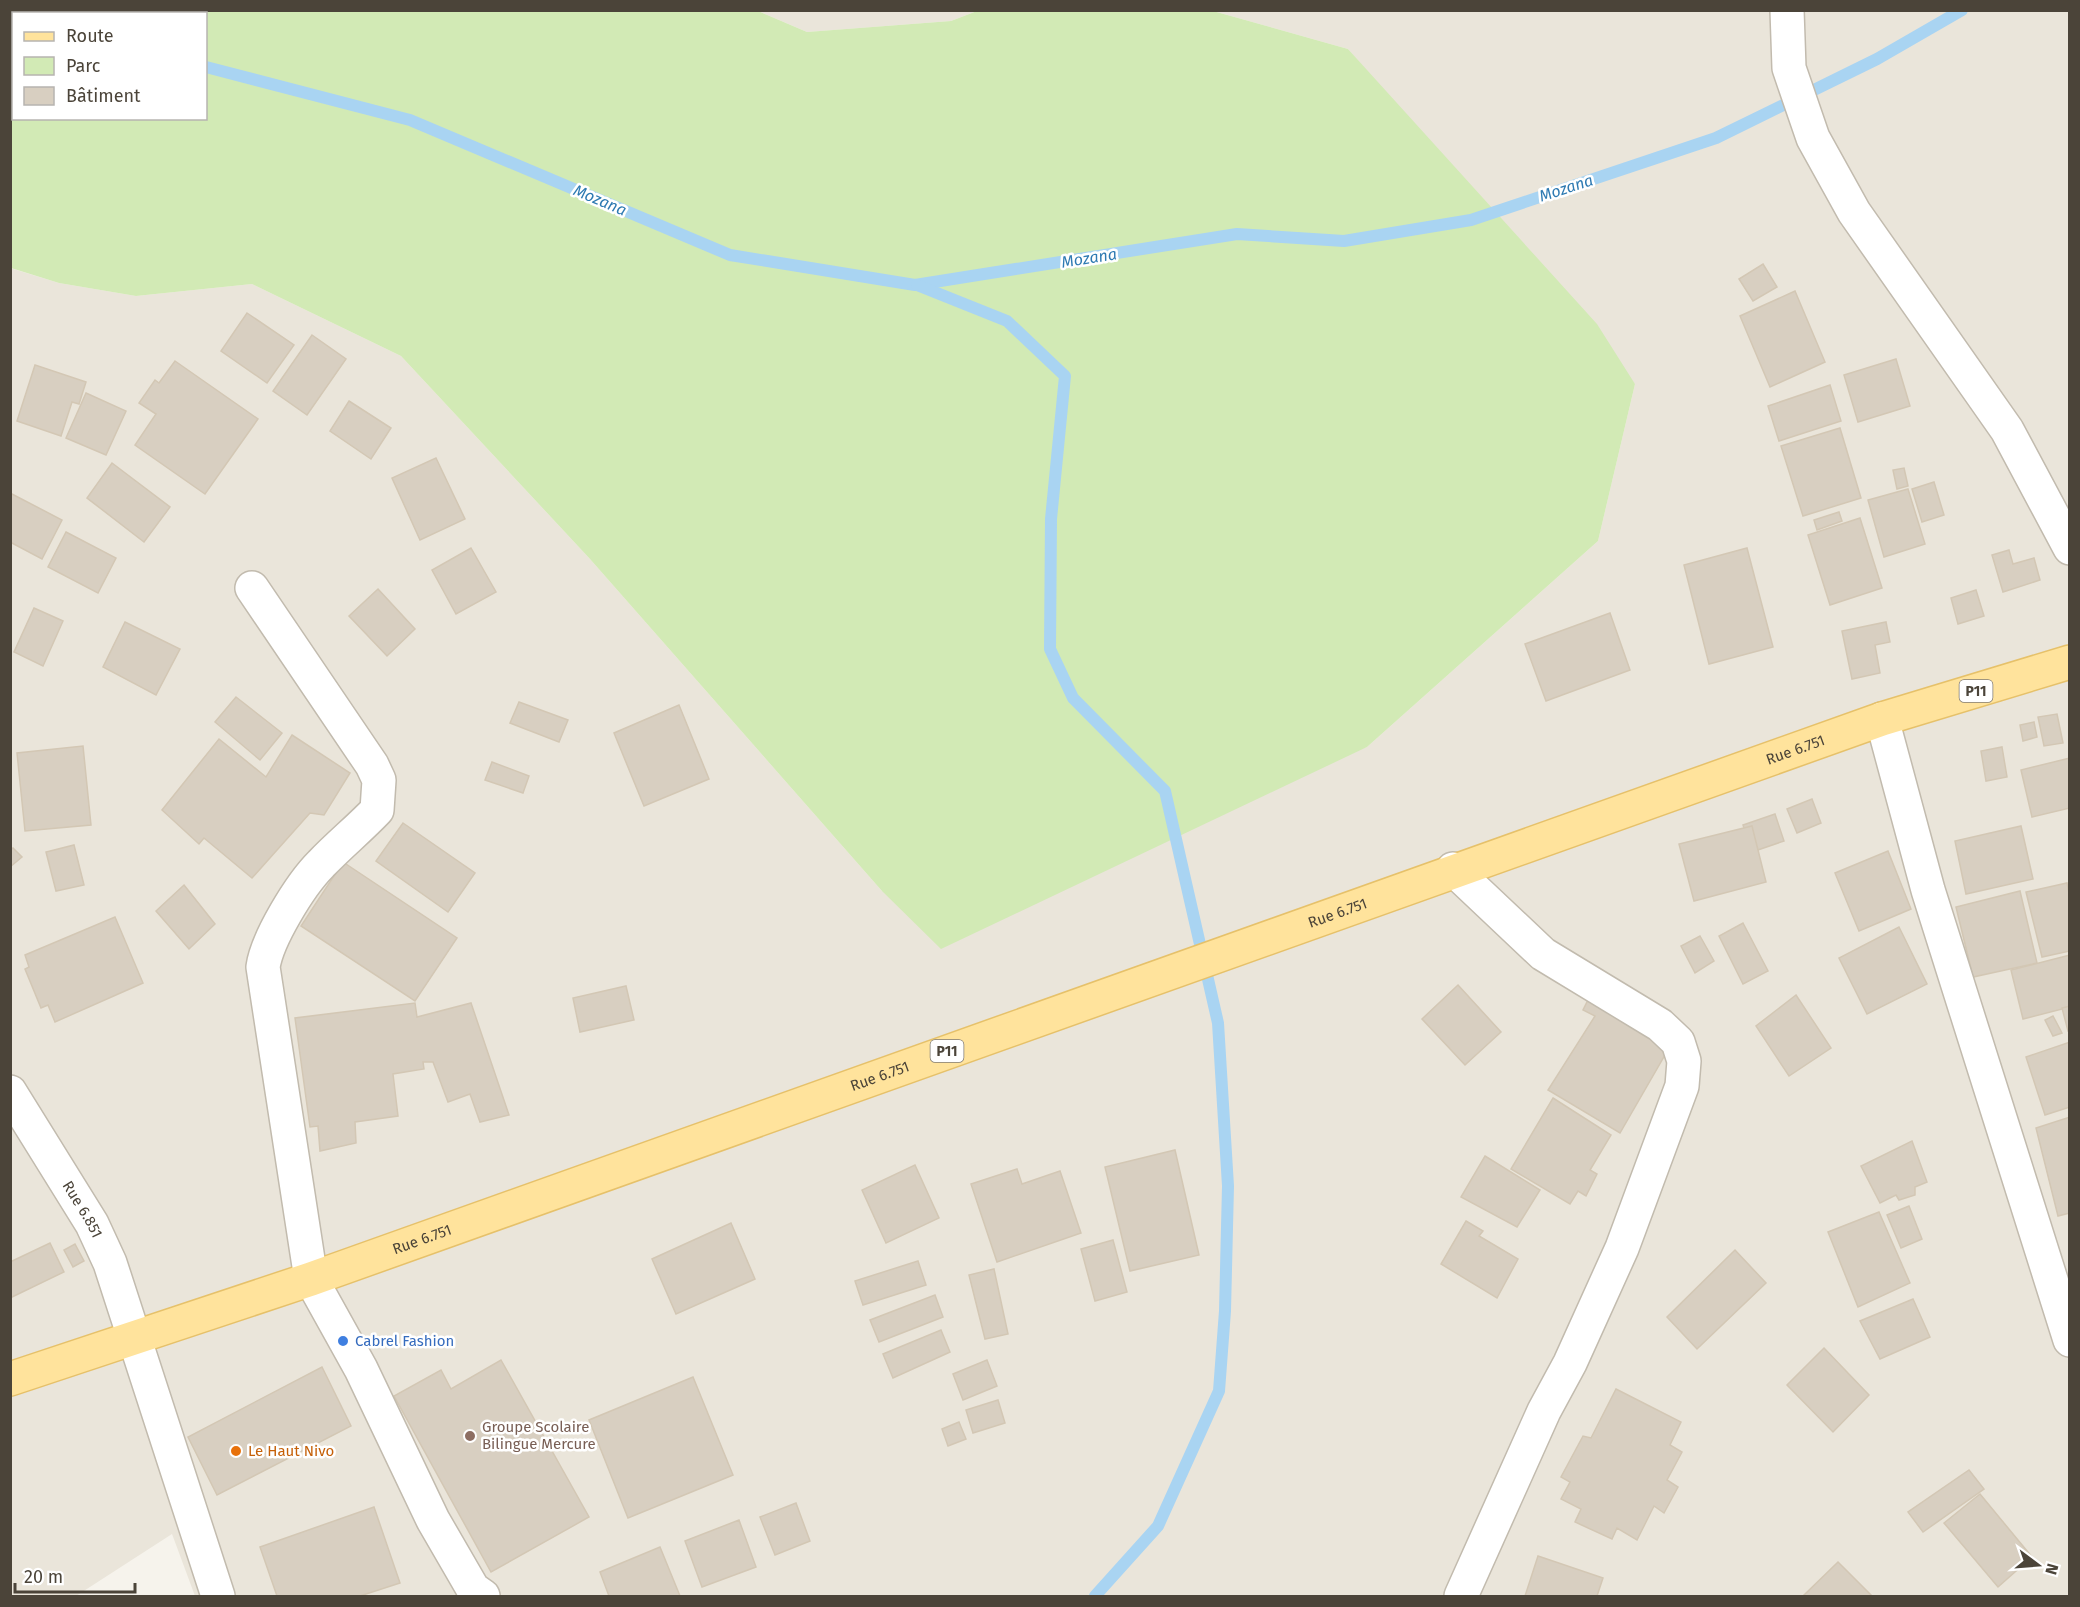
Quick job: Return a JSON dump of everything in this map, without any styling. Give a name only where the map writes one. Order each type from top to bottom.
[{"type":"main road","name":"P11","points":[[1882,719],[2070,662]]},
{"type":"main road","name":"Rue 6.751","points":[[10,1379],[311,1279],[1453,869],[1882,719]]},
{"type":"street","points":[[1787,10],[1789,68],[1813,138],[1854,212],[2007,430],[2070,548]]},
{"type":"street","points":[[252,588],[372,765],[379,780],[377,810],[350,839],[320,865],[271,938],[263,967],[311,1279],[361,1369],[433,1520],[473,1589],[483,1596]]},
{"type":"street","points":[[1882,719],[1928,890],[2070,1340]]},
{"type":"street","points":[[1453,869],[1543,954],[1660,1025],[1678,1042],[1684,1061],[1682,1086],[1622,1248],[1569,1363],[1544,1411],[1461,1596]]},
{"type":"street","name":"Rue 6.851","points":[[10,1092],[92,1224],[110,1263],[136,1336],[218,1596]]},
{"type":"shaded area","points":[[758,11],[977,11],[951,21],[807,32]]},
{"type":"shaded area","points":[[1213,11],[2069,11],[2069,1596],[195,1596],[172,1534],[76,1596],[11,1596],[10,268],[59,283],[136,296],[252,284],[401,356],[590,559],[882,891],[1367,747],[1598,541],[1635,384],[1348,49]]},
{"type":"green space","points":[[11,11],[758,11],[807,32],[951,21],[977,11],[1213,11],[1348,49],[1597,324],[1635,384],[1598,541],[1367,747],[941,949],[882,891],[590,559],[401,356],[252,284],[136,296],[59,283],[11,268]]},
{"type":"building","points":[[1763,264],[1777,287],[1753,301],[1739,279]]},
{"type":"building","points":[[1795,291],[1825,362],[1770,387],[1740,316]]},
{"type":"building","points":[[247,313],[294,345],[267,383],[221,351]]},
{"type":"building","points":[[312,335],[346,359],[307,415],[273,391]]},
{"type":"building","points":[[1896,359],[1910,406],[1858,422],[1844,375]]},
{"type":"building","points":[[175,361],[258,419],[205,494],[135,445],[156,414],[139,403],[155,380],[159,383]]},
{"type":"building","points":[[35,365],[86,382],[79,404],[72,402],[61,436],[17,421]]},
{"type":"building","points":[[1830,385],[1841,421],[1779,441],[1768,406]]},
{"type":"building","points":[[86,393],[126,411],[106,455],[66,438]]},
{"type":"building","points":[[349,401],[391,428],[371,459],[330,431]]},
{"type":"building","points":[[1840,428],[1861,498],[1803,516],[1781,446]]},
{"type":"building","points":[[436,458],[465,519],[420,540],[392,478]]},
{"type":"building","points":[[112,463],[170,507],[144,542],[87,498]]},
{"type":"building","points":[[1904,468],[1908,486],[1897,489],[1893,470]]},
{"type":"building","points":[[1934,482],[1944,515],[1922,522],[1912,489]]},
{"type":"building","points":[[1908,489],[1925,544],[1884,557],[1868,500]]},
{"type":"building","points":[[10,493],[62,520],[42,559],[10,542]]},
{"type":"building","points":[[1839,512],[1842,521],[1817,530],[1814,520]]},
{"type":"building","points":[[1860,518],[1882,588],[1830,605],[1808,535]]},
{"type":"building","points":[[66,532],[116,558],[98,593],[48,567]]},
{"type":"building","points":[[471,548],[496,592],[456,614],[432,570]]},
{"type":"building","points":[[1747,548],[1773,647],[1709,664],[1684,565]]},
{"type":"building","points":[[2009,550],[2013,564],[2034,558],[2040,580],[2003,592],[1992,555]]},
{"type":"building","points":[[378,589],[415,629],[387,656],[349,616]]},
{"type":"building","points":[[1976,590],[1984,616],[1958,624],[1951,598]]},
{"type":"building","points":[[34,608],[63,621],[43,666],[14,652]]},
{"type":"building","points":[[1610,613],[1630,670],[1546,701],[1525,644]]},
{"type":"building","points":[[125,622],[180,649],[156,695],[103,667]]},
{"type":"building","points":[[1886,622],[1890,642],[1875,645],[1880,673],[1852,679],[1842,631]]},
{"type":"building","points":[[236,697],[282,733],[260,760],[215,722]]},
{"type":"building","points":[[519,702],[568,720],[559,742],[510,723]]},
{"type":"building","points":[[679,705],[709,779],[644,806],[614,733]]},
{"type":"building","points":[[2057,714],[2063,743],[2044,746],[2038,717]]},
{"type":"building","points":[[2034,722],[2037,737],[2023,741],[2020,725]]},
{"type":"building","points":[[292,735],[350,773],[324,815],[310,813],[252,878],[204,838],[199,844],[162,810],[219,739],[266,777]]},
{"type":"building","points":[[83,746],[91,825],[25,831],[17,753]]},
{"type":"building","points":[[2002,747],[2007,777],[1986,781],[1981,751]]},
{"type":"building","points":[[2070,758],[2070,808],[2032,817],[2021,770]]},
{"type":"building","points":[[492,762],[529,776],[523,793],[485,780]]},
{"type":"building","points":[[1812,799],[1821,823],[1797,833],[1787,809]]},
{"type":"building","points":[[1775,814],[1784,841],[1752,852],[1743,825]]},
{"type":"building","points":[[403,823],[475,873],[448,912],[376,861]]},
{"type":"building","points":[[1752,826],[1766,882],[1694,901],[1679,844]]},
{"type":"building","points":[[2021,826],[2033,879],[1966,894],[1955,841]]},
{"type":"building","points":[[74,845],[84,885],[56,891],[46,852]]},
{"type":"building","points":[[13,848],[22,857],[10,867],[10,850]]},
{"type":"building","points":[[1888,851],[1911,909],[1859,931],[1835,873]]},
{"type":"building","points":[[343,862],[457,938],[415,1001],[301,926]]},
{"type":"building","points":[[2067,883],[2070,898],[2070,951],[2042,957],[2026,892]]},
{"type":"building","points":[[184,885],[215,924],[189,949],[156,911]]},
{"type":"building","points":[[2020,891],[2037,963],[1973,977],[1956,907]]},
{"type":"building","points":[[115,917],[143,983],[55,1022],[48,1005],[41,1008],[25,969],[29,967],[25,955]]},
{"type":"building","points":[[1743,923],[1768,971],[1743,984],[1719,936]]},
{"type":"building","points":[[1899,927],[1927,984],[1867,1014],[1839,958]]},
{"type":"building","points":[[1700,936],[1714,961],[1695,973],[1681,946]]},
{"type":"building","points":[[2070,955],[2070,1007],[2023,1019],[2011,970]]},
{"type":"building","points":[[1458,985],[1501,1032],[1465,1065],[1422,1019]]},
{"type":"building","points":[[626,986],[634,1020],[580,1032],[573,998]]},
{"type":"building","points":[[1592,992],[1669,1048],[1620,1133],[1548,1090],[1595,1016],[1583,1010]]},
{"type":"building","points":[[1796,995],[1831,1048],[1789,1076],[1756,1026]]},
{"type":"building","points":[[415,1003],[417,1017],[471,1003],[509,1115],[480,1122],[470,1094],[448,1102],[433,1062],[423,1062],[424,1069],[393,1074],[398,1116],[355,1122],[356,1143],[320,1151],[318,1126],[310,1127],[295,1018]]},
{"type":"building","points":[[2070,1006],[2070,1030],[2068,1031],[2062,1008]]},
{"type":"building","points":[[2053,1016],[2062,1033],[2053,1036],[2045,1020]]},
{"type":"building","points":[[2070,1042],[2070,1107],[2045,1115],[2026,1057]]},
{"type":"building","points":[[1553,1098],[1611,1135],[1590,1170],[1597,1174],[1586,1196],[1578,1191],[1570,1204],[1511,1169]]},
{"type":"building","points":[[2070,1117],[2070,1213],[2058,1216],[2036,1128]]},
{"type":"building","points":[[1912,1141],[1927,1182],[1915,1187],[1915,1195],[1899,1200],[1896,1195],[1880,1203],[1861,1166]]},
{"type":"building","points":[[1175,1150],[1199,1255],[1130,1271],[1105,1167]]},
{"type":"building","points":[[1485,1156],[1540,1190],[1517,1227],[1461,1197]]},
{"type":"building","points":[[915,1165],[939,1218],[886,1243],[862,1190]]},
{"type":"building","points":[[1017,1169],[1022,1184],[1060,1171],[1081,1233],[997,1262],[971,1184]]},
{"type":"building","points":[[1909,1206],[1922,1239],[1901,1248],[1887,1215]]},
{"type":"building","points":[[1879,1212],[1910,1283],[1858,1307],[1828,1232]]},
{"type":"building","points":[[1466,1221],[1483,1231],[1479,1236],[1518,1259],[1497,1298],[1441,1264]]},
{"type":"building","points":[[731,1223],[755,1279],[676,1314],[652,1259]]},
{"type":"building","points":[[1113,1240],[1127,1292],[1095,1301],[1081,1249]]},
{"type":"building","points":[[50,1243],[64,1272],[10,1298],[10,1262]]},
{"type":"building","points":[[75,1244],[84,1261],[73,1267],[64,1250]]},
{"type":"building","points":[[1735,1250],[1766,1283],[1697,1349],[1667,1317]]},
{"type":"building","points":[[918,1261],[926,1285],[863,1305],[855,1281]]},
{"type":"building","points":[[994,1269],[1008,1334],[985,1339],[969,1275]]},
{"type":"building","points":[[935,1295],[943,1317],[879,1342],[870,1320]]},
{"type":"building","points":[[1913,1299],[1930,1337],[1880,1359],[1860,1321]]},
{"type":"building","points":[[941,1330],[950,1352],[893,1378],[883,1354]]},
{"type":"building","points":[[1824,1348],[1869,1395],[1833,1432],[1787,1385]]},
{"type":"building","points":[[501,1360],[589,1517],[491,1572],[394,1396],[441,1370],[451,1389]]},
{"type":"building","points":[[987,1360],[997,1386],[963,1400],[953,1374]]},
{"type":"building","points":[[322,1367],[351,1426],[217,1495],[188,1437]]},
{"type":"building","points":[[693,1377],[733,1475],[628,1518],[589,1420]]},
{"type":"building","points":[[1616,1389],[1681,1422],[1670,1445],[1682,1452],[1667,1480],[1678,1487],[1664,1513],[1654,1506],[1637,1540],[1617,1528],[1612,1539],[1575,1522],[1581,1509],[1561,1499],[1570,1482],[1561,1477],[1583,1436],[1591,1438]]},
{"type":"building","points":[[998,1400],[1005,1423],[973,1433],[966,1410]]},
{"type":"building","points":[[959,1422],[966,1439],[948,1446],[942,1429]]},
{"type":"building","points":[[1969,1470],[1984,1489],[1923,1532],[1908,1512]]},
{"type":"building","points":[[1980,1494],[2032,1557],[1998,1587],[1944,1523]]},
{"type":"building","points":[[796,1503],[810,1541],[775,1555],[760,1517]]},
{"type":"building","points":[[374,1507],[400,1583],[360,1596],[277,1596],[260,1547]]},
{"type":"building","points":[[739,1520],[756,1567],[702,1587],[685,1541]]},
{"type":"building","points":[[660,1547],[680,1596],[609,1596],[600,1572]]},
{"type":"building","points":[[1538,1556],[1603,1578],[1597,1596],[1525,1596]]},
{"type":"building","points":[[1838,1562],[1872,1596],[1803,1596]]},
{"type":"waterway","name":"Mozana","points":[[207,67],[410,120],[730,255],[915,285],[1237,234],[1344,241],[1471,220],[1716,138],[1877,59],[1962,10]]},
{"type":"waterway","points":[[917,285],[1007,321],[1065,376],[1051,519],[1050,649],[1073,698],[1165,791],[1218,1023],[1228,1186],[1225,1311],[1219,1391],[1158,1526],[1095,1596]]},
{"type":"place","name":"Cabrel Fashion","points":[[343,1341]]},
{"type":"place","name":"Groupe Scolaire Bilingue Mercure","points":[[470,1436]]},
{"type":"place","name":"Le Haut Nivo","points":[[236,1451]]}]
